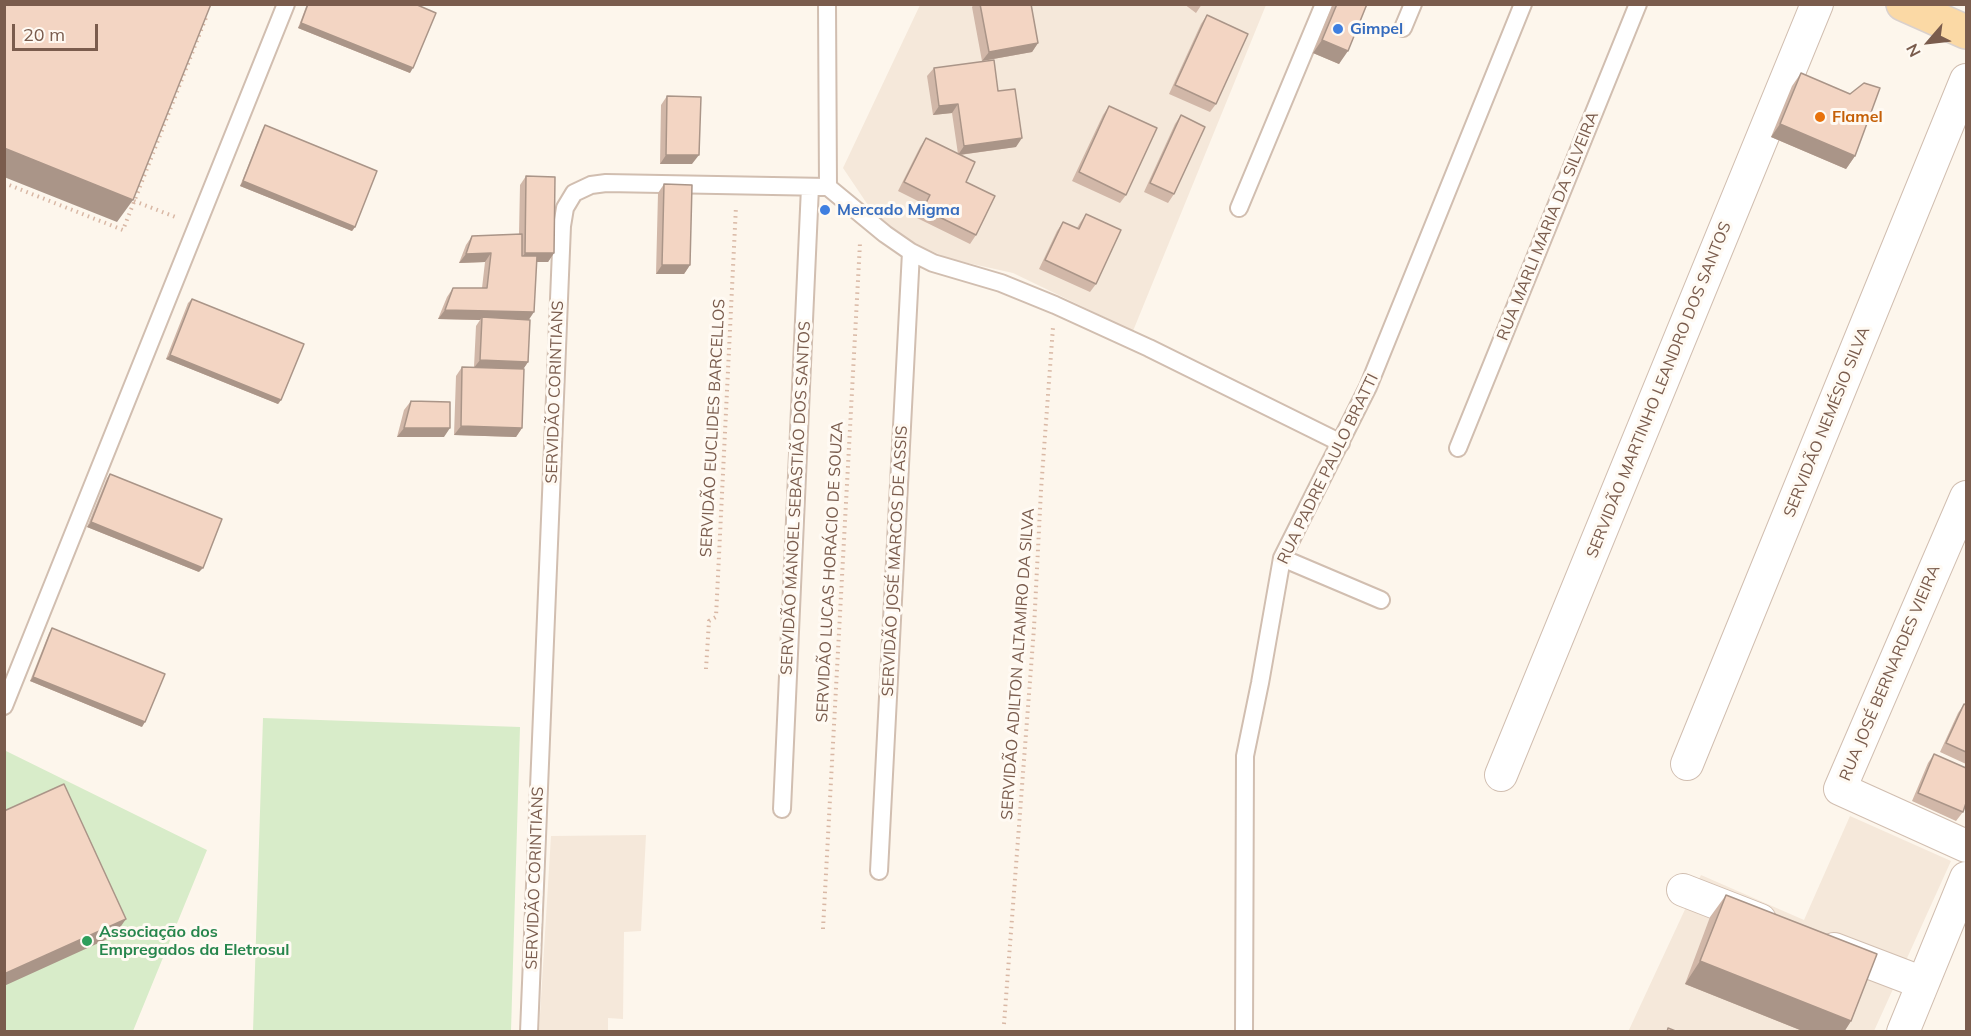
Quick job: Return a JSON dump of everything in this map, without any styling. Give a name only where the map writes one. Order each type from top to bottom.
[{"type":"main road","points":[[1903,4],[1966,32]]},
{"type":"street","name":"SERVIDÃO MARTINHO LEANDRO DOS SANTOS","points":[[1501,775],[1817,4]]},
{"type":"street","name":"SERVIDÃO NEMÉSIO SILVA","points":[[1688,764],[1966,80]]},
{"type":"street","name":"RUA JOSÉ BERNARDES VIEIRA","points":[[1966,496],[1840,789],[1966,846]]},
{"type":"street","points":[[1903,1032],[1966,878]]},
{"type":"street","points":[[1683,890],[1923,983]]},
{"type":"lane","points":[[4,706],[286,4]]},
{"type":"lane","points":[[827,4],[828,187],[911,252],[933,263],[1001,283],[1055,305],[1149,348],[1341,443]]},
{"type":"lane","points":[[1239,208],[1324,4]]},
{"type":"lane","points":[[1403,28],[1413,4]]},
{"type":"lane","name":"RUA PADRE PAULO BRATTI","points":[[1244,1032],[1245,756],[1282,558],[1341,443],[1391,335],[1523,4]]},
{"type":"lane","name":"RUA MARLI MARIA DA SILVEIRA","points":[[1458,448],[1638,4]]},
{"type":"lane","name":"SERVIDÃO CORINTIANS","points":[[529,1032],[561,249],[565,208],[574,193],[591,185],[606,183],[828,187]]},
{"type":"lane","name":"SERVIDÃO MANOEL SEBASTIÃO DOS SANTOS","points":[[782,809],[810,187]]},
{"type":"lane","name":"SERVIDÃO JOSÉ MARCOS DE ASSIS","points":[[879,871],[911,252]]},
{"type":"lane","points":[[1282,558],[1381,600]]},
{"type":"path","points":[[4,183],[123,230],[211,4]]},
{"type":"path","name":"SERVIDÃO EUCLIDES BARCELLOS","points":[[706,669],[709,621],[716,617],[737,185]]},
{"type":"path","points":[[134,201],[171,215]]},
{"type":"path","name":"SERVIDÃO LUCAS HORÁCIO DE SOUZA","points":[[823,929],[861,215]]},
{"type":"path","name":"SERVIDÃO ADILTON ALTAMIRO DA SILVA","points":[[1004,1024],[1034,640],[1041,490],[1055,305]]},
{"type":"shaded area","points":[[920,5],[1266,5],[1133,331],[1013,273],[950,259],[915,244],[876,217],[843,168]]},
{"type":"shaded area","points":[[1850,816],[1951,861],[1874,1031],[1628,1032],[1701,875],[1804,920]]},
{"type":"shaded area","points":[[646,835],[641,931],[624,932],[623,1019],[608,1018],[608,1031],[539,1031],[551,836]]},
{"type":"green space","points":[[263,718],[520,727],[511,1031],[253,1031]]},
{"type":"green space","name":"Associação dos Empregados da Eletrosul","points":[[4,750],[207,850],[133,1031],[5,1031]]},
{"type":"building","points":[[4,4],[211,4],[133,200],[4,148]]},
{"type":"building","points":[[308,4],[415,4],[436,13],[413,68],[301,23]]},
{"type":"building","points":[[980,4],[1031,4],[1038,43],[989,52]]},
{"type":"building","name":"Gimpel","points":[[1337,4],[1367,4],[1348,51],[1322,40]]},
{"type":"building","points":[[1207,15],[1248,34],[1216,104],[1175,85]]},
{"type":"building","points":[[994,60],[998,91],[1015,89],[1022,138],[964,146],[958,104],[939,106],[934,68]]},
{"type":"building","points":[[1801,73],[1850,94],[1864,83],[1880,88],[1855,156],[1780,124]]},
{"type":"building","points":[[667,96],[701,97],[699,155],[666,155]]},
{"type":"building","points":[[1109,106],[1157,128],[1126,195],[1079,172]]},
{"type":"building","points":[[1181,115],[1205,127],[1174,194],[1150,183]]},
{"type":"building","points":[[265,125],[377,171],[355,227],[243,181]]},
{"type":"building","points":[[926,138],[975,162],[966,182],[995,196],[976,235],[923,209],[930,195],[904,182]]},
{"type":"building","points":[[526,176],[555,177],[554,253],[525,253]]},
{"type":"building","points":[[664,184],[692,185],[690,265],[662,265]]},
{"type":"building","points":[[1086,214],[1121,230],[1096,284],[1045,260],[1063,222],[1079,229]]},
{"type":"building","points":[[522,234],[522,256],[537,256],[534,312],[445,310],[453,288],[487,288],[491,253],[466,254],[472,236]]},
{"type":"building","points":[[192,299],[304,344],[281,400],[170,355]]},
{"type":"building","points":[[482,317],[530,320],[528,362],[480,360]]},
{"type":"building","points":[[462,367],[524,369],[522,428],[461,426]]},
{"type":"building","points":[[411,401],[450,402],[450,428],[404,428]]},
{"type":"building","points":[[110,474],[222,519],[203,568],[91,522]]},
{"type":"building","points":[[52,628],[165,674],[145,722],[33,677]]},
{"type":"building","points":[[1964,704],[1966,705],[1966,752],[1946,743]]},
{"type":"building","points":[[1934,754],[1966,768],[1966,803],[1963,812],[1918,793]]},
{"type":"building","points":[[64,784],[126,919],[4,974],[4,811]]},
{"type":"building","points":[[1726,895],[1877,954],[1851,1021],[1700,961]]},
{"type":"place","name":"Gimpel","points":[[1338,29]]},
{"type":"place","name":"Flamel","points":[[1820,117]]},
{"type":"place","name":"Mercado Migma","points":[[825,210]]},
{"type":"place","name":"Associação dos Empregados da Eletrosul","points":[[87,941]]}]
